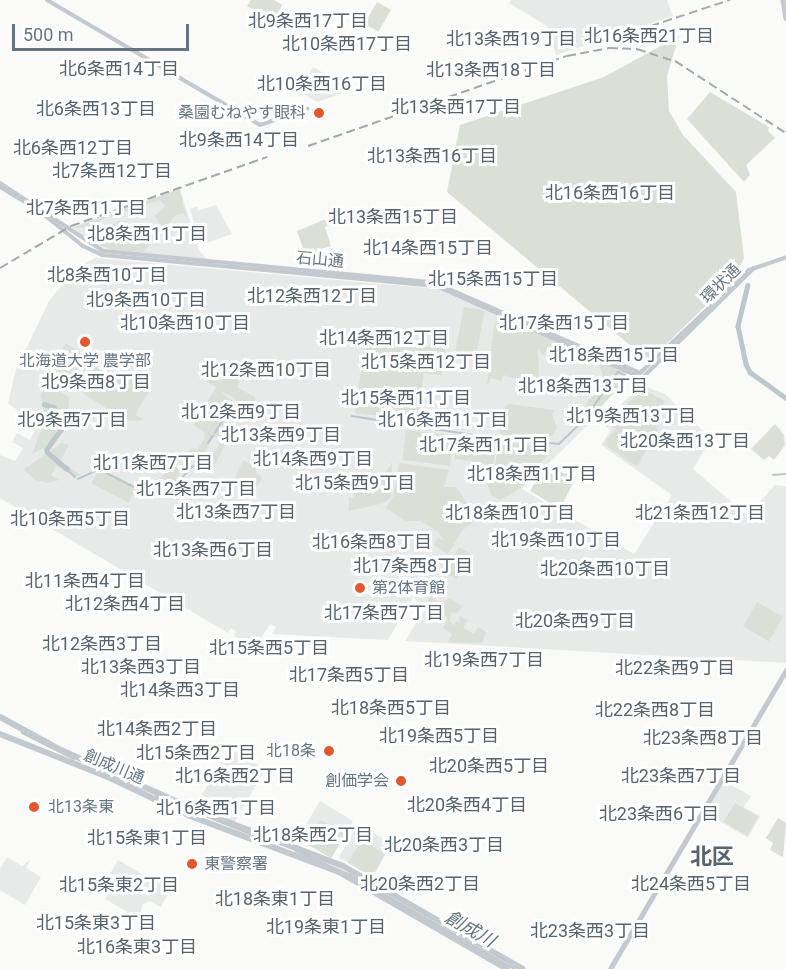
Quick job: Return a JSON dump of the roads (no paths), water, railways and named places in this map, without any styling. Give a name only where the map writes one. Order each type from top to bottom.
[{"type":"highway","name":"創成川通","points":[[0,717],[61,750],[191,808],[343,866],[523,969]]},
{"type":"highway","name":"創成川通","points":[[0,734],[108,777],[190,816],[339,872],[507,969]]},
{"type":"main road","points":[[47,0],[260,125],[307,109]]},
{"type":"main road","points":[[783,0],[786,18]]},
{"type":"main road","name":"石山通","points":[[0,185],[38,210],[82,246],[102,255],[436,286],[640,376]]},
{"type":"main road","points":[[754,268],[786,257]]},
{"type":"main road","name":"環状通","points":[[640,376],[754,268]]},
{"type":"main road","name":"環状通","points":[[640,376],[748,270],[754,268]]},
{"type":"main road","points":[[610,969],[786,670]]},
{"type":"waterway","points":[[748,285],[738,326],[746,364],[750,372],[786,398]]},
{"type":"waterway","points":[[483,436],[559,444],[583,421],[618,372],[625,375]]},
{"type":"waterway","points":[[44,404],[54,407],[61,430],[47,449]]},
{"type":"waterway","points":[[215,433],[229,410]]},
{"type":"waterway","points":[[352,416],[479,436]]},
{"type":"waterway","points":[[208,443],[213,436]]},
{"type":"waterway","points":[[47,452],[67,469]]},
{"type":"waterway","points":[[143,492],[167,494],[193,466]]},
{"type":"waterway","points":[[67,469],[75,477]]},
{"type":"waterway","points":[[78,479],[99,469],[138,489]]},
{"type":"waterway","points":[[773,475],[786,474]]},
{"type":"waterway","name":"創成川","points":[[22,733],[74,759]]},
{"type":"waterway","name":"創成川","points":[[156,796],[270,842]]},
{"type":"waterway","name":"創成川","points":[[296,851],[349,874],[515,969]]},
{"type":"railway","points":[[599,43],[730,0]]},
{"type":"railway","points":[[308,146],[567,56],[609,48],[637,49],[675,61],[786,133]]},
{"type":"railway","points":[[0,268],[71,226],[267,157]]},
{"type":"place","name":"桑園むねやす眼科","points":[[319,113]]},
{"type":"place","name":"北海道大学 農学部","points":[[85,342]]},
{"type":"place","name":"第2体育館","points":[[360,588]]},
{"type":"place","name":"北18条","points":[[329,751]]},
{"type":"place","name":"創価学会","points":[[401,781]]},
{"type":"place","name":"北13条東","points":[[34,807]]},
{"type":"place","name":"東警察署","points":[[192,864]]},
{"type":"district","name":"北9条西17丁目","points":[[308,21]]},
{"type":"district","name":"北16条西21丁目","points":[[649,36]]},
{"type":"district","name":"北13条西19丁目","points":[[511,39]]},
{"type":"district","name":"北10条西17丁目","points":[[347,44]]},
{"type":"district","name":"北6条西14丁目","points":[[119,69]]},
{"type":"district","name":"北13条西18丁目","points":[[491,70]]},
{"type":"district","name":"北10条西16丁目","points":[[322,84]]},
{"type":"district","name":"北13条西17丁目","points":[[456,107]]},
{"type":"district","name":"北6条西13丁目","points":[[96,109]]},
{"type":"district","name":"北9条西14丁目","points":[[239,140]]},
{"type":"district","name":"北6条西12丁目","points":[[73,148]]},
{"type":"district","name":"北13条西16丁目","points":[[432,156]]},
{"type":"district","name":"北7条西12丁目","points":[[112,171]]},
{"type":"district","name":"北16条西16丁目","points":[[610,193]]},
{"type":"district","name":"北7条西11丁目","points":[[86,208]]},
{"type":"district","name":"北13条西15丁目","points":[[393,217]]},
{"type":"district","name":"北8条西11丁目","points":[[147,234]]},
{"type":"district","name":"北14条西15丁目","points":[[428,248]]},
{"type":"district","name":"北8条西10丁目","points":[[107,275]]},
{"type":"district","name":"北15条西15丁目","points":[[493,279]]},
{"type":"district","name":"北12条西12丁目","points":[[312,296]]},
{"type":"district","name":"北9条西10丁目","points":[[146,300]]},
{"type":"district","name":"北10条西10丁目","points":[[185,323]]},
{"type":"district","name":"北17条西15丁目","points":[[564,323]]},
{"type":"district","name":"北14条西12丁目","points":[[384,338]]},
{"type":"district","name":"北18条西15丁目","points":[[614,355]]},
{"type":"district","name":"北15条西12丁目","points":[[426,362]]},
{"type":"district","name":"北12条西10丁目","points":[[266,370]]},
{"type":"district","name":"北9条西8丁目","points":[[96,382]]},
{"type":"district","name":"北18条西13丁目","points":[[583,386]]},
{"type":"district","name":"北15条西11丁目","points":[[406,398]]},
{"type":"district","name":"北12条西9丁目","points":[[241,412]]},
{"type":"district","name":"北19条西13丁目","points":[[631,416]]},
{"type":"district","name":"北9条西7丁目","points":[[72,420]]},
{"type":"district","name":"北16条西11丁目","points":[[443,420]]},
{"type":"district","name":"北13条西9丁目","points":[[281,435]]},
{"type":"district","name":"北20条西13丁目","points":[[685,441]]},
{"type":"district","name":"北17条西11丁目","points":[[484,445]]},
{"type":"district","name":"北14条西9丁目","points":[[313,459]]},
{"type":"district","name":"北11条西7丁目","points":[[153,463]]},
{"type":"district","name":"北18条西11丁目","points":[[532,474]]},
{"type":"district","name":"北15条西9丁目","points":[[355,483]]},
{"type":"district","name":"北12条西7丁目","points":[[196,489]]},
{"type":"district","name":"北13条西7丁目","points":[[236,512]]},
{"type":"district","name":"北18条西10丁目","points":[[510,513]]},
{"type":"district","name":"北21条西12丁目","points":[[700,513]]},
{"type":"district","name":"北10条西5丁目","points":[[70,519]]},
{"type":"district","name":"北19条西10丁目","points":[[556,540]]},
{"type":"district","name":"北16条西8丁目","points":[[372,542]]},
{"type":"district","name":"北13条西6丁目","points":[[213,550]]},
{"type":"district","name":"北17条西8丁目","points":[[413,566]]},
{"type":"district","name":"北20条西10丁目","points":[[605,569]]},
{"type":"district","name":"北11条西4丁目","points":[[85,581]]},
{"type":"district","name":"北12条西4丁目","points":[[125,604]]},
{"type":"district","name":"北17条西7丁目","points":[[384,613]]},
{"type":"district","name":"北20条西9丁目","points":[[575,621]]},
{"type":"district","name":"北12条西3丁目","points":[[102,644]]},
{"type":"district","name":"北15条西5丁目","points":[[269,648]]},
{"type":"district","name":"北19条西7丁目","points":[[484,660]]},
{"type":"district","name":"北13条西3丁目","points":[[141,667]]},
{"type":"district","name":"北22条西9丁目","points":[[675,668]]},
{"type":"district","name":"北17条西5丁目","points":[[349,675]]},
{"type":"district","name":"北14条西3丁目","points":[[180,690]]},
{"type":"district","name":"北18条西5丁目","points":[[391,708]]},
{"type":"district","name":"北22条西8丁目","points":[[655,710]]},
{"type":"district","name":"北14条西2丁目","points":[[157,729]]},
{"type":"district","name":"北19条西5丁目","points":[[439,736]]},
{"type":"district","name":"北23条西8丁目","points":[[703,738]]},
{"type":"district","name":"北15条西2丁目","points":[[196,753]]},
{"type":"district","name":"北20条西5丁目","points":[[489,766]]},
{"type":"district","name":"北16条西2丁目","points":[[235,776]]},
{"type":"district","name":"北23条西7丁目","points":[[681,776]]},
{"type":"district","name":"北20条西4丁目","points":[[467,805]]},
{"type":"district","name":"北16条西1丁目","points":[[216,808]]},
{"type":"district","name":"北23条西6丁目","points":[[659,814]]},
{"type":"district","name":"北18条西2丁目","points":[[313,835]]},
{"type":"district","name":"北15条東1丁目","points":[[147,838]]},
{"type":"district","name":"北20条西3丁目","points":[[444,845]]},
{"type":"district","name":"北区","points":[[712,857]]},
{"type":"district","name":"北20条西2丁目","points":[[420,884]]},
{"type":"district","name":"北24条西5丁目","points":[[691,884]]},
{"type":"district","name":"北15条東2丁目","points":[[119,885]]},
{"type":"district","name":"北18条東1丁目","points":[[275,899]]},
{"type":"district","name":"北15条東3丁目","points":[[96,923]]},
{"type":"district","name":"北19条東1丁目","points":[[326,927]]},
{"type":"district","name":"北23条西3丁目","points":[[590,931]]},
{"type":"district","name":"北16条東3丁目","points":[[137,947]]}]
